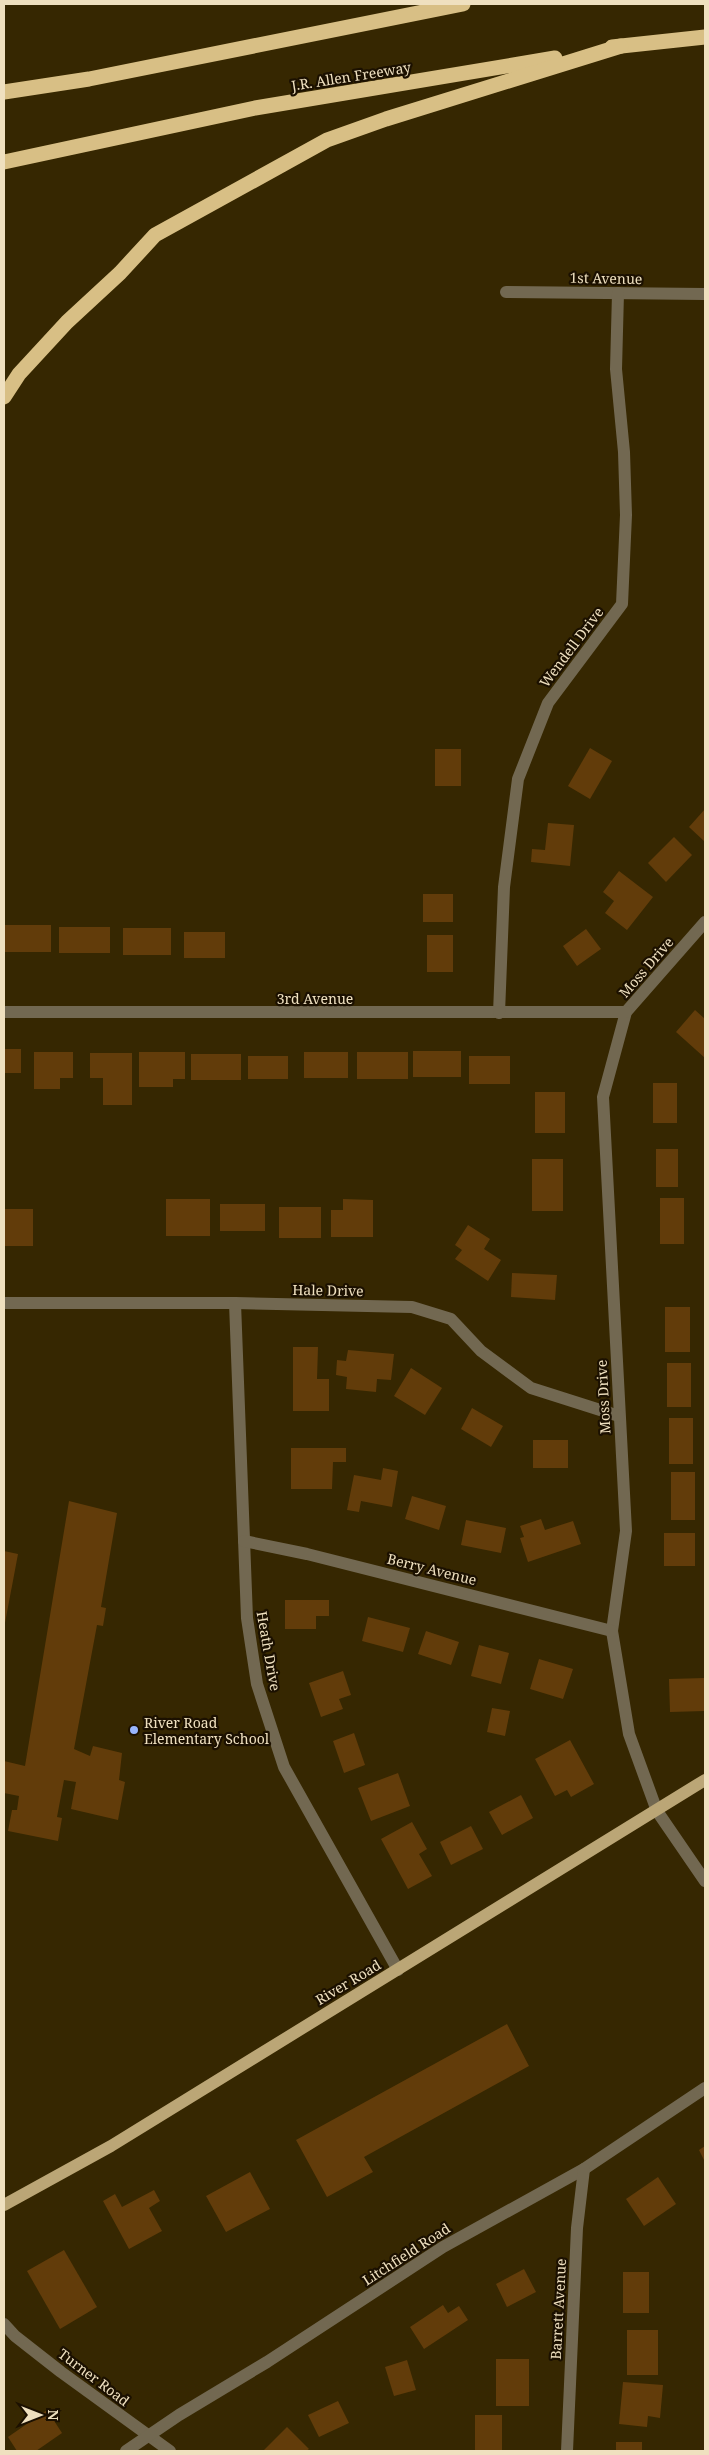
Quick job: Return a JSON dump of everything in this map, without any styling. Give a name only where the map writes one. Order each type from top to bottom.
[{"type":"highway","points":[[4,92],[98,77],[463,4]]},
{"type":"highway","name":"J.R. Allen Freeway","points":[[4,162],[255,108],[620,46],[705,37]]},
{"type":"highway","points":[[4,397],[19,374],[67,322],[120,273],[155,235],[327,140],[386,119],[620,46]]},
{"type":"main road","name":"River Road","points":[[4,2205],[111,2146],[705,1780]]},
{"type":"street","name":"1st Avenue","points":[[506,292],[705,294]]},
{"type":"street","name":"Wendell Drive","points":[[499,1014],[504,886],[518,779],[548,703],[622,604],[626,515],[624,452],[616,369],[618,293]]},
{"type":"street","name":"Moss Drive","points":[[705,922],[626,1012],[603,1097],[626,1531],[612,1631],[630,1734],[657,1811],[705,1881]]},
{"type":"street","name":"3rd Avenue","points":[[4,1012],[499,1014],[626,1012]]},
{"type":"street","name":"Hale Drive","points":[[4,1303],[235,1303],[412,1307],[450,1320],[481,1351],[531,1388],[619,1416]]},
{"type":"street","name":"Heath Drive","points":[[235,1303],[247,1618],[257,1684],[284,1767],[398,1970]]},
{"type":"street","name":"Berry Avenue","points":[[244,1541],[307,1554],[612,1631]]},
{"type":"street","name":"Litchfield Road","points":[[126,2451],[179,2415],[267,2362],[443,2247],[584,2169],[705,2088]]},
{"type":"street","name":"Barrett Avenue","points":[[567,2451],[577,2228],[584,2169]]},
{"type":"street","name":"Turner Road","points":[[4,2324],[15,2336],[170,2451]]},
{"type":"building","points":[[590,748],[612,761],[590,799],[568,786]]},
{"type":"building","points":[[435,749],[461,749],[461,786],[435,786]]},
{"type":"building","points":[[705,809],[705,842],[689,827]]},
{"type":"building","points":[[548,823],[574,825],[570,866],[531,862],[532,849],[545,850]]},
{"type":"building","points":[[674,837],[692,855],[666,882],[648,863]]},
{"type":"building","points":[[619,871],[653,897],[627,930],[605,913],[614,901],[603,892]]},
{"type":"building","points":[[423,894],[453,894],[453,922],[423,922]]},
{"type":"building","points":[[4,925],[51,925],[51,952],[4,952]]},
{"type":"building","points":[[59,927],[110,927],[110,953],[59,953]]},
{"type":"building","points":[[123,928],[171,928],[171,955],[123,955]]},
{"type":"building","points":[[586,929],[601,949],[577,966],[563,946]]},
{"type":"building","points":[[184,932],[225,932],[225,958],[184,958]]},
{"type":"building","points":[[427,935],[453,935],[453,972],[427,972]]},
{"type":"building","points":[[695,1010],[705,1019],[705,1058],[676,1032]]},
{"type":"building","points":[[4,1049],[21,1049],[21,1073],[4,1073]]},
{"type":"building","points":[[413,1051],[461,1051],[461,1077],[413,1077]]},
{"type":"building","points":[[34,1052],[73,1052],[73,1078],[60,1078],[60,1089],[34,1089]]},
{"type":"building","points":[[139,1052],[185,1052],[185,1079],[173,1079],[173,1087],[139,1087]]},
{"type":"building","points":[[304,1052],[348,1052],[348,1078],[304,1078]]},
{"type":"building","points":[[357,1052],[408,1052],[408,1079],[357,1079]]},
{"type":"building","points":[[90,1053],[132,1053],[132,1105],[103,1105],[103,1078],[90,1078]]},
{"type":"building","points":[[191,1054],[241,1054],[241,1080],[191,1080]]},
{"type":"building","points":[[248,1056],[288,1056],[288,1079],[248,1079]]},
{"type":"building","points":[[469,1056],[510,1056],[510,1084],[469,1084]]},
{"type":"building","points":[[653,1083],[677,1083],[677,1123],[653,1123]]},
{"type":"building","points":[[535,1092],[565,1092],[565,1133],[535,1133]]},
{"type":"building","points":[[656,1149],[678,1149],[678,1187],[656,1187]]},
{"type":"building","points":[[532,1159],[563,1159],[563,1211],[532,1211]]},
{"type":"building","points":[[660,1198],[684,1198],[684,1244],[660,1244]]},
{"type":"building","points":[[166,1199],[210,1199],[210,1236],[166,1236]]},
{"type":"building","points":[[343,1199],[373,1200],[373,1237],[331,1237],[331,1210],[343,1210]]},
{"type":"building","points":[[220,1204],[265,1204],[265,1231],[220,1231]]},
{"type":"building","points":[[279,1207],[321,1207],[321,1238],[279,1238]]},
{"type":"building","points":[[4,1209],[33,1209],[33,1246],[4,1246]]},
{"type":"building","points":[[468,1225],[490,1239],[484,1249],[501,1260],[488,1281],[455,1259],[462,1250],[455,1245]]},
{"type":"building","points":[[512,1273],[557,1275],[555,1300],[511,1297]]},
{"type":"building","points":[[665,1307],[690,1307],[690,1352],[665,1352]]},
{"type":"building","points":[[293,1347],[318,1347],[317,1379],[329,1379],[329,1411],[293,1411]]},
{"type":"building","points":[[348,1350],[394,1354],[391,1380],[377,1379],[376,1392],[346,1389],[347,1377],[336,1375],[337,1360],[346,1361]]},
{"type":"building","points":[[667,1363],[691,1363],[691,1407],[667,1407]]},
{"type":"building","points":[[411,1368],[442,1388],[425,1415],[394,1396]]},
{"type":"building","points":[[472,1408],[503,1426],[491,1447],[461,1429]]},
{"type":"building","points":[[669,1418],[693,1418],[693,1464],[669,1464]]},
{"type":"building","points":[[533,1440],[568,1440],[568,1468],[533,1468]]},
{"type":"building","points":[[291,1448],[346,1448],[346,1462],[333,1462],[332,1489],[291,1489]]},
{"type":"building","points":[[383,1468],[398,1471],[392,1507],[361,1501],[359,1512],[347,1510],[354,1475],[381,1480]]},
{"type":"building","points":[[671,1472],[695,1472],[695,1520],[671,1520]]},
{"type":"building","points":[[412,1496],[446,1506],[439,1530],[405,1519]]},
{"type":"building","points":[[69,1501],[117,1513],[101,1607],[106,1608],[103,1626],[97,1625],[74,1749],[90,1756],[93,1746],[122,1753],[119,1780],[125,1782],[118,1820],[71,1809],[76,1782],[64,1780],[57,1817],[62,1818],[58,1841],[8,1831],[12,1810],[17,1810],[19,1796],[4,1793],[4,1761],[25,1766]]},
{"type":"building","points":[[541,1519],[545,1530],[573,1521],[581,1544],[528,1562],[520,1538],[524,1537],[520,1526]]},
{"type":"building","points":[[466,1520],[506,1528],[501,1553],[461,1545]]},
{"type":"building","points":[[664,1533],[695,1533],[695,1566],[664,1566]]},
{"type":"building","points":[[4,1551],[18,1554],[5,1623],[4,1623]]},
{"type":"building","points":[[285,1600],[329,1600],[329,1616],[316,1616],[316,1629],[285,1629]]},
{"type":"building","points":[[368,1617],[410,1628],[403,1652],[362,1641]]},
{"type":"building","points":[[426,1631],[459,1642],[451,1665],[418,1654]]},
{"type":"building","points":[[479,1645],[509,1653],[501,1684],[471,1676]]},
{"type":"building","points":[[539,1659],[573,1669],[563,1699],[530,1689]]},
{"type":"building","points":[[343,1671],[351,1695],[339,1699],[343,1709],[321,1717],[309,1683]]},
{"type":"building","points":[[705,1678],[705,1711],[670,1712],[669,1679]]},
{"type":"building","points":[[492,1708],[510,1711],[505,1736],[487,1732]]},
{"type":"building","points":[[354,1733],[365,1765],[344,1773],[333,1741]]},
{"type":"building","points":[[570,1740],[594,1784],[571,1797],[567,1790],[555,1796],[535,1759]]},
{"type":"building","points":[[398,1773],[410,1806],[371,1821],[358,1788]]},
{"type":"building","points":[[521,1795],[533,1818],[502,1835],[489,1812]]},
{"type":"building","points":[[412,1822],[427,1849],[419,1854],[432,1876],[408,1889],[381,1839]]},
{"type":"building","points":[[471,1826],[483,1849],[451,1865],[440,1842]]},
{"type":"building","points":[[507,2024],[529,2066],[364,2157],[373,2172],[327,2197],[296,2140]]},
{"type":"building","points":[[705,2146],[705,2162],[699,2150]]},
{"type":"building","points":[[250,2172],[270,2209],[226,2232],[206,2196]]},
{"type":"building","points":[[658,2177],[676,2204],[644,2226],[626,2199]]},
{"type":"building","points":[[154,2190],[160,2201],[149,2208],[162,2231],[129,2249],[103,2201],[115,2194],[122,2207]]},
{"type":"building","points":[[64,2250],[97,2307],[60,2329],[27,2271]]},
{"type":"building","points":[[524,2269],[536,2292],[507,2307],[496,2284]]},
{"type":"building","points":[[623,2272],[649,2272],[649,2313],[623,2313]]},
{"type":"building","points":[[443,2305],[448,2313],[459,2306],[468,2320],[424,2349],[410,2327]]},
{"type":"building","points":[[627,2330],[658,2330],[658,2375],[627,2375]]},
{"type":"building","points":[[496,2359],[529,2359],[529,2406],[496,2406]]},
{"type":"building","points":[[407,2360],[416,2390],[394,2396],[385,2367]]},
{"type":"building","points":[[623,2382],[663,2385],[660,2418],[648,2416],[647,2427],[619,2424]]},
{"type":"building","points":[[338,2401],[349,2423],[319,2437],[308,2415]]},
{"type":"building","points":[[47,2410],[62,2433],[36,2451],[17,2451],[8,2437]]},
{"type":"building","points":[[475,2415],[502,2415],[502,2451],[475,2451]]},
{"type":"building","points":[[287,2427],[309,2449],[306,2451],[263,2451]]},
{"type":"building","points":[[616,2442],[642,2442],[642,2451],[616,2451]]},
{"type":"place","name":"River Road Elementary School","points":[[134,1730]]}]
